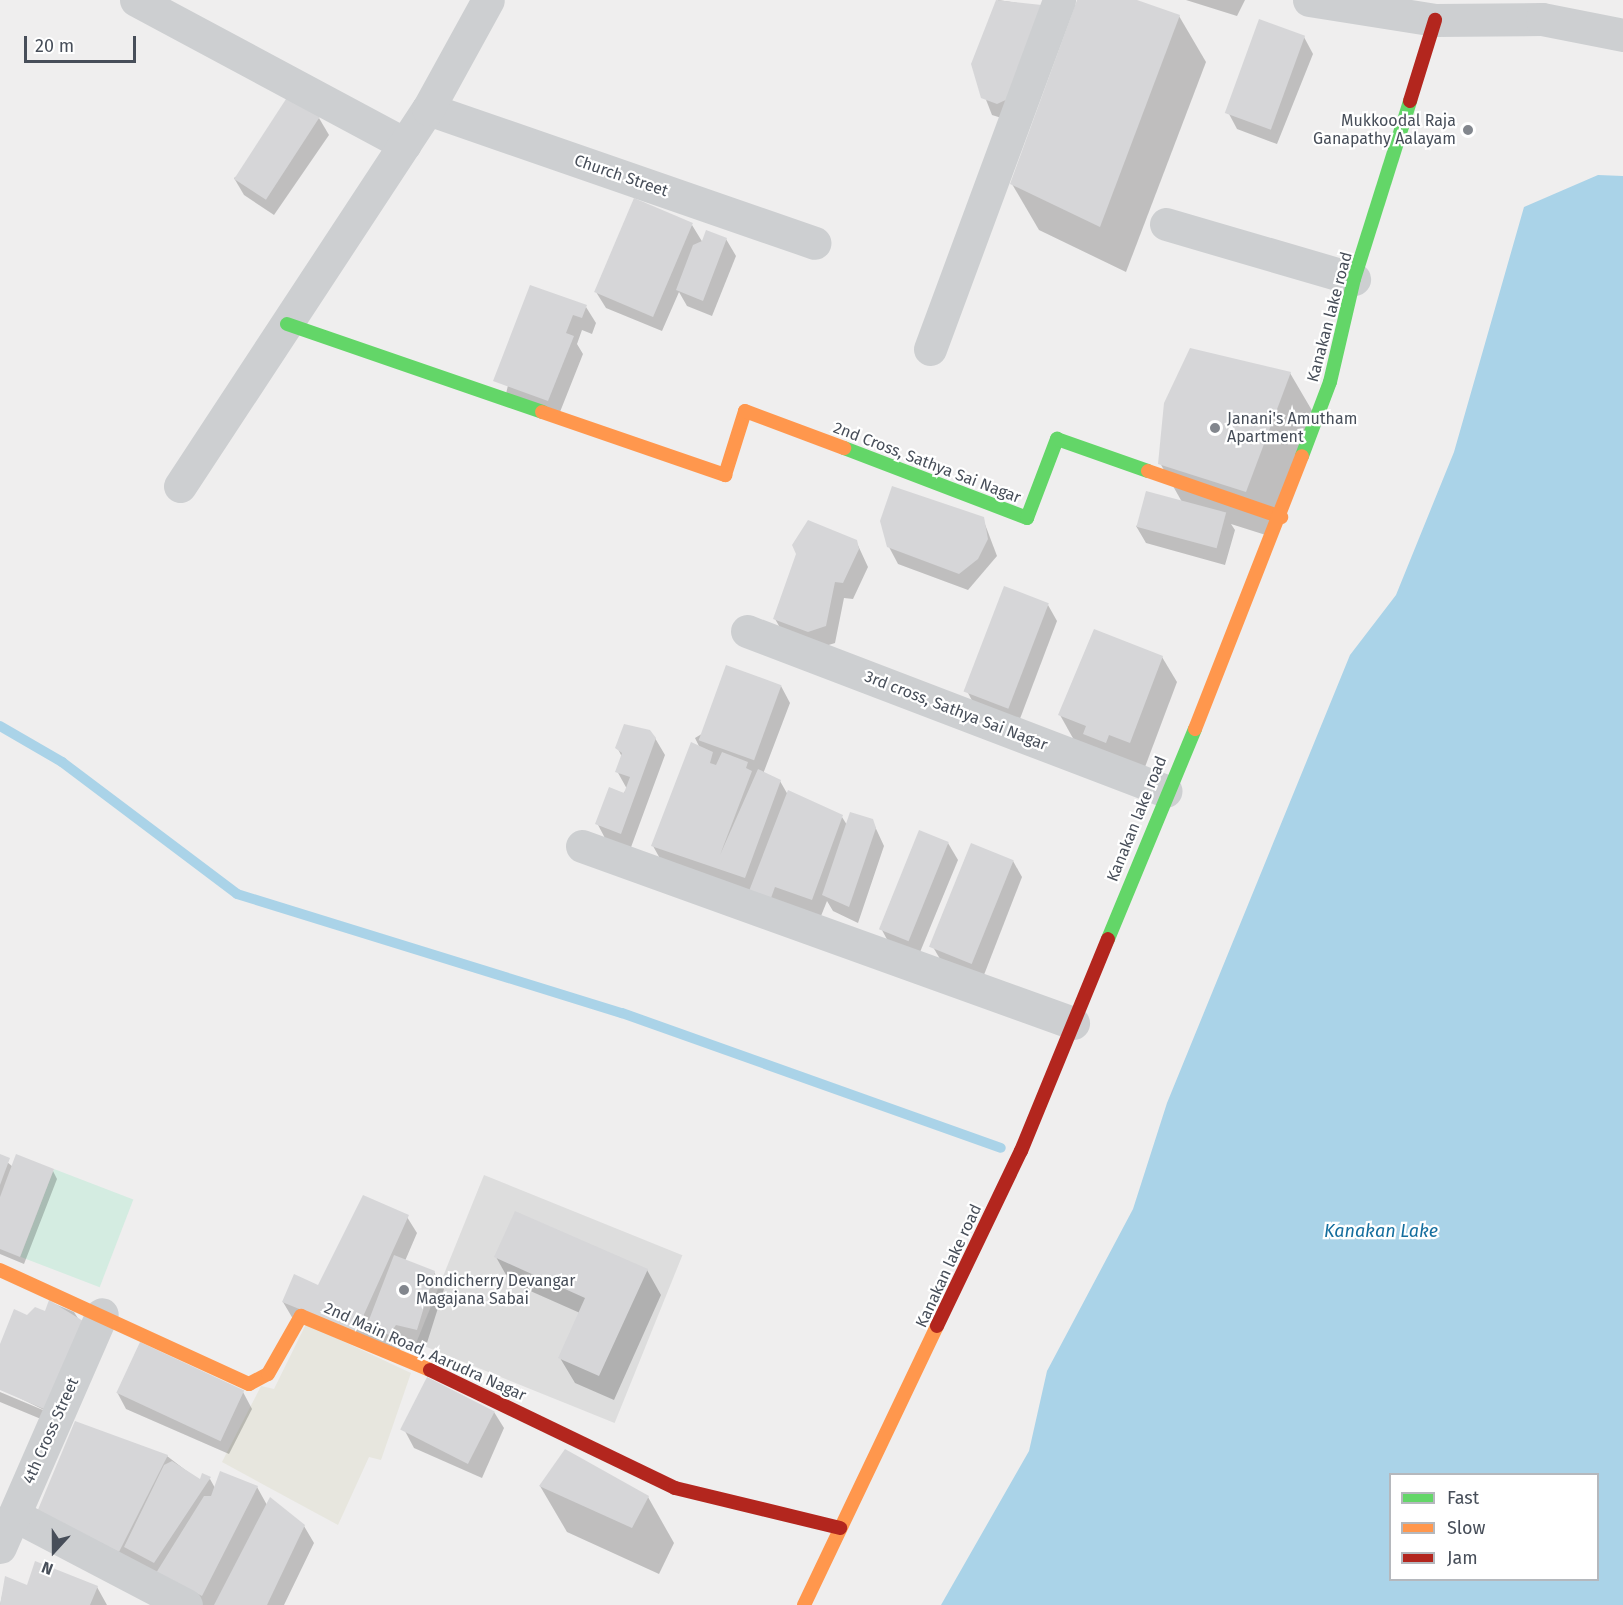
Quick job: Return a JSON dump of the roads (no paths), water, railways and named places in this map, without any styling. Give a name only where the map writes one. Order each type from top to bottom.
[{"type":"street","points":[[136,0],[405,144]]},
{"type":"street","points":[[180,486],[428,109],[488,0]]},
{"type":"street","points":[[930,349],[1059,0]]},
{"type":"street","points":[[1309,0],[1435,20],[1542,19],[1623,35]]},
{"type":"street","name":"Kanakan lake road","points":[[804,1605],[1021,1151],[1165,791],[1281,517],[1330,382],[1354,279],[1435,20]]},
{"type":"street","name":"Church Street","points":[[428,109],[814,243]]},
{"type":"street","points":[[1166,224],[1354,279]]},
{"type":"street","name":"2nd Cross, Sathya Sai Nagar","points":[[287,324],[725,475],[745,411],[1027,518],[1057,439],[1281,517]]},
{"type":"street","name":"3rd cross, Sathya Sai Nagar","points":[[747,631],[1165,791]]},
{"type":"street","points":[[582,846],[1073,1023]]},
{"type":"street","name":"2nd Main Road, Aarudra Nagar","points":[[0,1270],[102,1314],[249,1384],[268,1374],[301,1316],[438,1373],[675,1488],[840,1528]]},
{"type":"street","name":"4th Cross Street","points":[[0,1547],[102,1314]]},
{"type":"street","points":[[14,1515],[186,1605]]},
{"type":"water","name":"Kanakan Lake","points":[[1598,175],[1623,176],[1623,1605],[941,1605],[1029,1451],[1047,1371],[1133,1209],[1167,1103],[1350,655],[1396,595],[1454,452],[1524,207]]},
{"type":"waterway","points":[[0,726],[62,762],[237,894],[622,1013],[1001,1148]]},
{"type":"place","name":"Mukkoodal Raja Ganapathy Aalayam","points":[[1468,130]]},
{"type":"place","name":"Janani's Amutham Apartment","points":[[1215,428]]},
{"type":"place","name":"Pondicherry Devangar Magajana Sabai","points":[[404,1290]]}]
